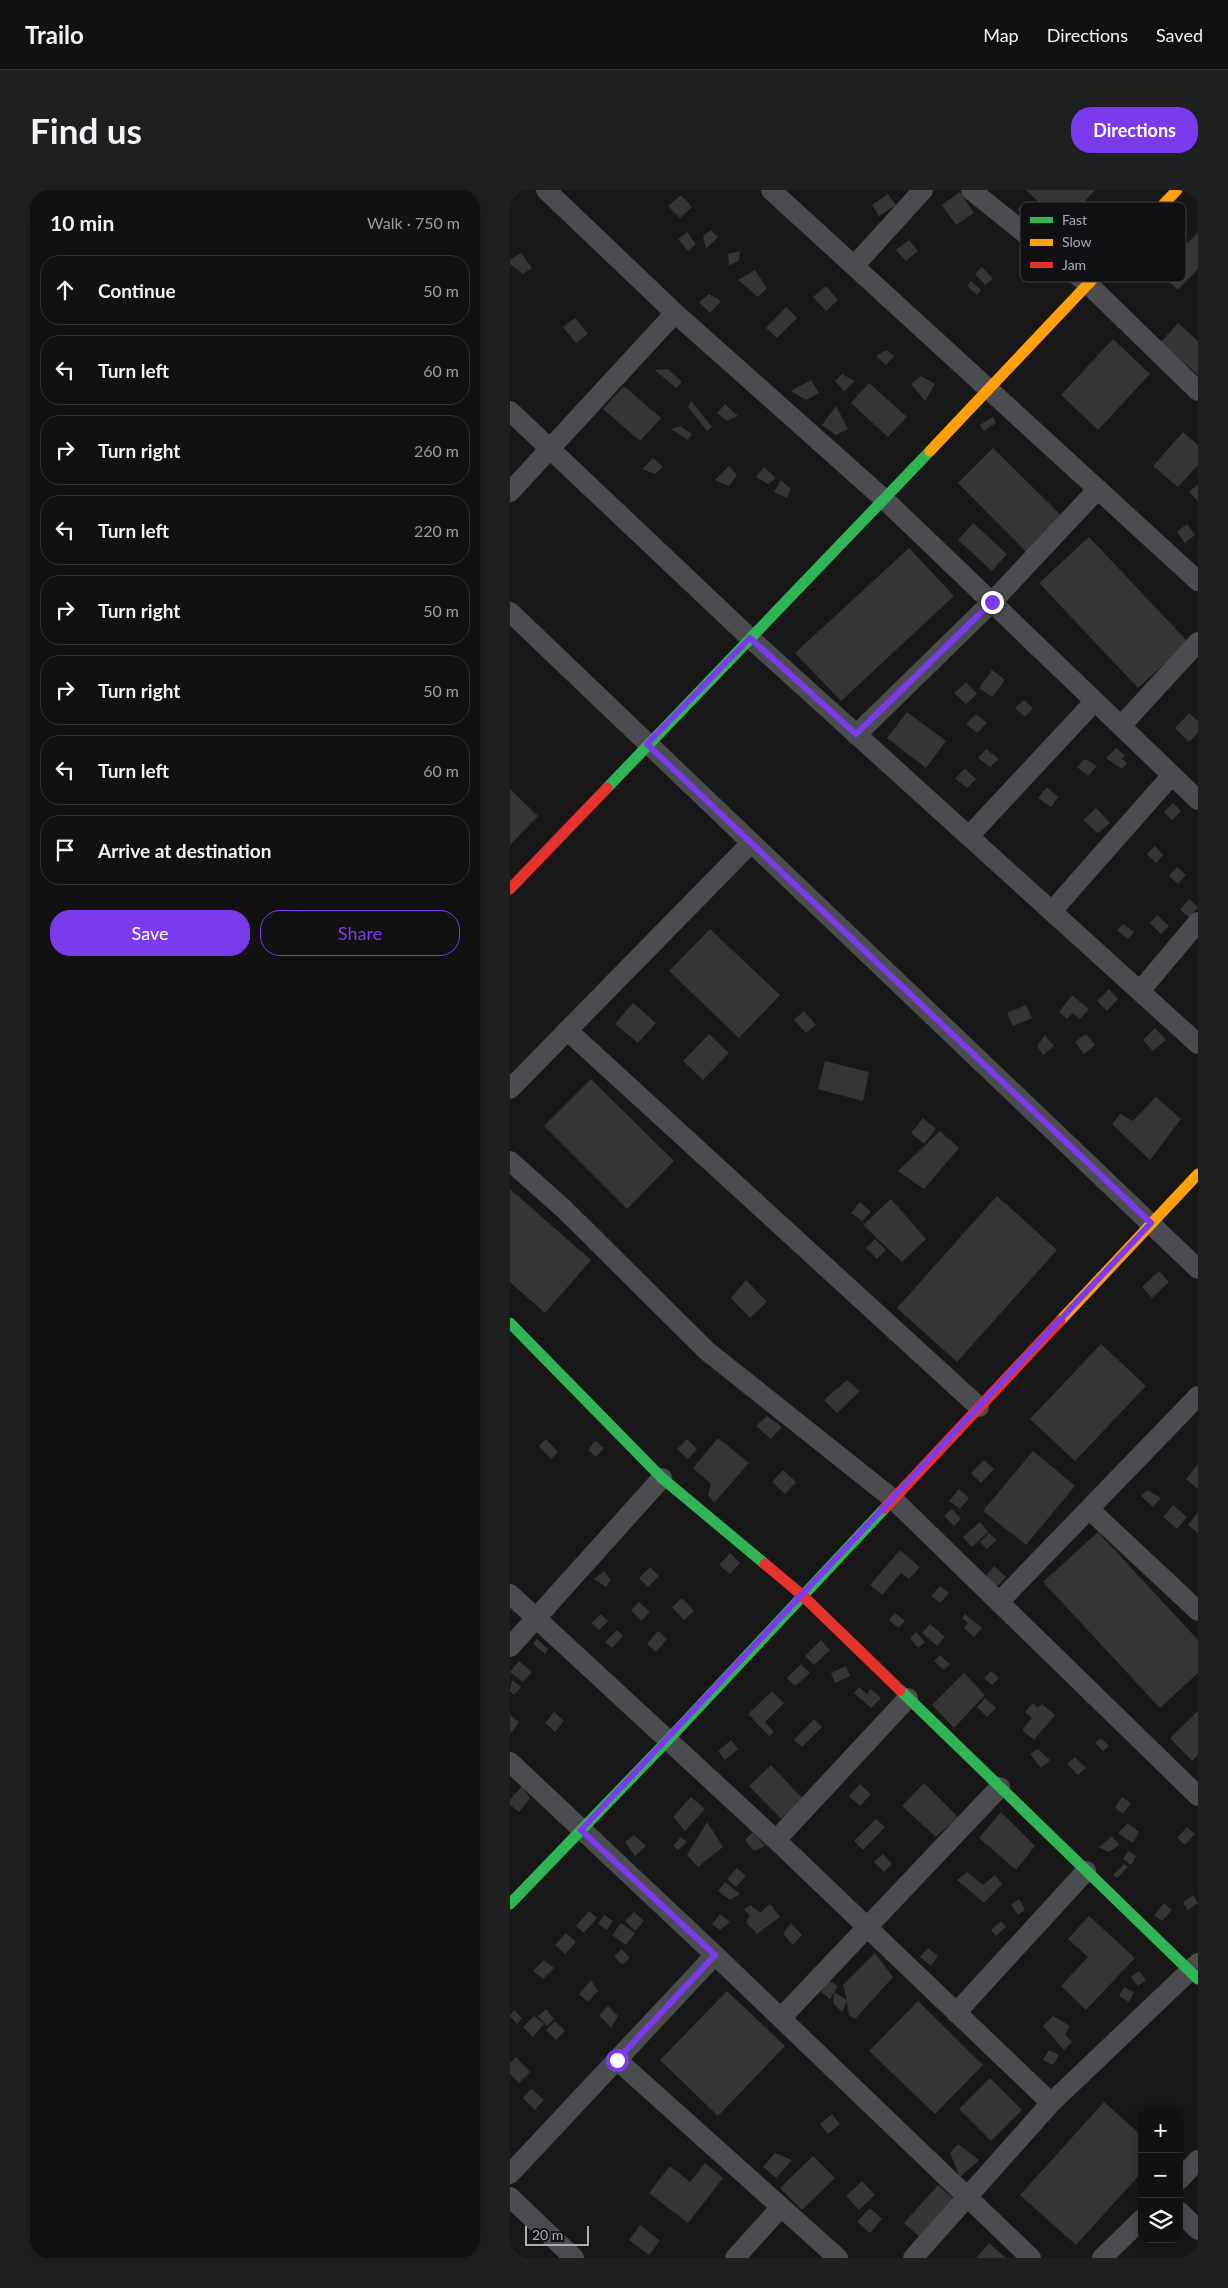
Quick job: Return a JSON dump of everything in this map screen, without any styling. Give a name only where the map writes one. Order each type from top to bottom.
[{"type":"street","points":[[546,190],[675,313],[884,499],[1198,800]]},
{"type":"street","points":[[771,190],[1198,581]]},
{"type":"street","points":[[854,266],[923,190]]},
{"type":"street","points":[[971,190],[1020,229]]},
{"type":"street","points":[[1166,202],[1177,190]]},
{"type":"street","points":[[1086,282],[1198,391]]},
{"type":"street","points":[[510,889],[647,744],[989,390],[1088,284]]},
{"type":"street","points":[[510,492],[675,313]]},
{"type":"street","points":[[510,411],[750,638],[1198,1044]]},
{"type":"street","points":[[856,734],[992,602],[1098,489]]},
{"type":"street","points":[[510,612],[1198,1269]]},
{"type":"street","points":[[1121,726],[1198,642]]},
{"type":"street","points":[[969,836],[1095,701]]},
{"type":"street","points":[[1052,912],[1172,775]]},
{"type":"street","points":[[510,1089],[751,843]]},
{"type":"street","points":[[1140,991],[1198,922]]},
{"type":"street","points":[[567,1030],[978,1408]]},
{"type":"street","points":[[510,1161],[564,1209],[707,1351],[892,1500],[1198,1796]]},
{"type":"street","points":[[510,1904],[668,1740],[1198,1174]]},
{"type":"street","points":[[510,1324],[662,1478],[802,1596],[1086,1871],[1195,1971],[1051,2103],[913,2258]]},
{"type":"street","points":[[998,1602],[1198,1396]]},
{"type":"street","points":[[510,1647],[662,1478]]},
{"type":"street","points":[[1089,1509],[1198,1611]]},
{"type":"street","points":[[510,1594],[776,1840],[1051,2103]]},
{"type":"street","points":[[776,1840],[908,1698]]},
{"type":"street","points":[[510,1762],[715,1955],[1031,2258]]},
{"type":"street","points":[[781,2018],[1000,1787]]},
{"type":"street","points":[[956,2013],[1086,1871]]},
{"type":"street","points":[[512,2168],[715,1955]]},
{"type":"street","points":[[617,2060],[838,2258]]},
{"type":"street","points":[[1183,2176],[1198,2160]]},
{"type":"street","points":[[510,2197],[574,2258]]},
{"type":"street","points":[[735,2258],[781,2207]]},
{"type":"street","points":[[1183,2215],[1198,2230]]},
{"type":"street","points":[[1102,2258],[1138,2223]]},
{"type":"building","points":[[1026,190],[1095,190],[1084,202],[1039,202]]},
{"type":"building","points":[[960,192],[974,213],[956,225],[942,205]]},
{"type":"building","points":[[888,194],[896,205],[879,216],[872,205]]},
{"type":"building","points":[[681,195],[692,207],[680,218],[668,206]]},
{"type":"building","points":[[711,230],[718,237],[706,249],[703,236]]},
{"type":"building","points":[[687,232],[696,244],[688,251],[678,239]]},
{"type":"building","points":[[1198,232],[1198,269],[1186,282],[1186,245]]},
{"type":"building","points":[[909,240],[918,251],[906,261],[896,250]]},
{"type":"building","points":[[740,251],[739,260],[729,266],[728,254]]},
{"type":"building","points":[[521,253],[532,268],[523,274],[510,264],[510,260]]},
{"type":"building","points":[[982,267],[993,279],[985,285],[975,274]]},
{"type":"building","points":[[755,270],[767,288],[758,297],[738,280]]},
{"type":"building","points":[[971,281],[981,290],[977,295],[967,286]]},
{"type":"building","points":[[1170,282],[1186,282],[1178,290]]},
{"type":"building","points":[[826,286],[838,300],[826,311],[813,297]]},
{"type":"building","points":[[709,294],[721,301],[710,313],[699,302]]},
{"type":"building","points":[[786,307],[797,318],[777,338],[766,328]]},
{"type":"building","points":[[575,318],[588,334],[576,343],[563,327]]},
{"type":"building","points":[[1178,323],[1198,341],[1198,375],[1161,342]]},
{"type":"building","points":[[1113,339],[1150,374],[1098,430],[1061,395]]},
{"type":"building","points":[[886,350],[894,356],[886,365],[876,356]]},
{"type":"building","points":[[668,369],[682,382],[676,388],[655,370]]},
{"type":"building","points":[[842,374],[855,381],[844,391],[835,381]]},
{"type":"building","points":[[921,376],[935,384],[925,401],[911,384]]},
{"type":"building","points":[[811,380],[819,393],[806,400],[791,391]]},
{"type":"building","points":[[869,383],[907,417],[888,437],[851,403]]},
{"type":"building","points":[[624,386],[661,418],[640,441],[603,409]]},
{"type":"building","points":[[691,401],[712,427],[707,431],[688,407]]},
{"type":"building","points":[[725,404],[738,416],[727,421],[717,413]]},
{"type":"building","points":[[836,406],[848,429],[836,435],[822,425]]},
{"type":"building","points":[[993,417],[996,423],[984,431],[980,425]]},
{"type":"building","points":[[680,426],[692,434],[688,440],[671,429]]},
{"type":"building","points":[[1183,432],[1198,445],[1198,465],[1178,487],[1153,466]]},
{"type":"building","points":[[993,448],[1064,518],[1028,554],[958,483]]},
{"type":"building","points":[[653,458],[663,467],[655,474],[642,469]]},
{"type":"building","points":[[729,466],[737,475],[729,486],[715,480]]},
{"type":"building","points":[[764,467],[776,478],[768,484],[756,477]]},
{"type":"building","points":[[781,480],[791,489],[787,498],[774,492]]},
{"type":"building","points":[[1198,484],[1198,501],[1189,492]]},
{"type":"building","points":[[973,523],[1007,554],[992,571],[958,540]]},
{"type":"building","points":[[1187,524],[1195,535],[1185,543],[1177,532]]},
{"type":"building","points":[[1089,537],[1188,642],[1138,688],[1039,583]]},
{"type":"building","points":[[909,548],[954,596],[841,701],[795,653]]},
{"type":"building","points":[[992,670],[1005,680],[992,697],[979,688]]},
{"type":"building","points":[[966,682],[977,694],[966,704],[954,693]]},
{"type":"building","points":[[1024,700],[1033,708],[1025,717],[1015,708]]},
{"type":"building","points":[[907,712],[946,741],[926,768],[887,738]]},
{"type":"building","points":[[1189,713],[1198,721],[1198,733],[1189,742],[1175,728]]},
{"type":"building","points":[[976,714],[987,723],[977,733],[966,724]]},
{"type":"building","points":[[1116,748],[1125,755],[1122,759],[1127,763],[1122,769],[1106,758]]},
{"type":"building","points":[[986,749],[999,759],[990,767],[978,758]]},
{"type":"building","points":[[1085,759],[1097,766],[1088,776],[1077,767]]},
{"type":"building","points":[[965,769],[976,779],[967,788],[955,778]]},
{"type":"building","points":[[1047,787],[1058,797],[1051,807],[1038,798]]},
{"type":"building","points":[[510,789],[538,816],[510,845]]},
{"type":"building","points":[[1173,803],[1181,811],[1172,820],[1164,812]]},
{"type":"building","points":[[1096,808],[1110,823],[1098,833],[1083,820]]},
{"type":"building","points":[[1155,846],[1163,855],[1156,863],[1147,854]]},
{"type":"building","points":[[1177,867],[1186,875],[1178,884],[1169,876]]},
{"type":"building","points":[[1189,899],[1198,907],[1190,918],[1180,910]]},
{"type":"building","points":[[1157,915],[1169,926],[1161,934],[1150,923]]},
{"type":"building","points":[[1123,924],[1134,932],[1128,939],[1117,930]]},
{"type":"building","points":[[710,929],[780,995],[739,1038],[669,971]]},
{"type":"building","points":[[1109,989],[1118,999],[1107,1011],[1097,1001]]},
{"type":"building","points":[[1072,995],[1089,1009],[1080,1019],[1073,1013],[1067,1019],[1059,1012]]},
{"type":"building","points":[[633,1003],[656,1023],[638,1043],[615,1024]]},
{"type":"building","points":[[1026,1005],[1032,1018],[1013,1026],[1007,1013]]},
{"type":"building","points":[[804,1011],[816,1025],[806,1033],[794,1020]]},
{"type":"building","points":[[1155,1028],[1166,1040],[1153,1051],[1143,1040]]},
{"type":"building","points":[[709,1034],[729,1053],[703,1080],[683,1061]]},
{"type":"building","points":[[1086,1034],[1095,1045],[1084,1054],[1075,1042]]},
{"type":"building","points":[[1045,1035],[1054,1046],[1043,1055],[1037,1046]]},
{"type":"building","points":[[825,1061],[869,1072],[863,1101],[818,1089]]},
{"type":"building","points":[[591,1079],[674,1161],[627,1209],[544,1126]]},
{"type":"building","points":[[1156,1097],[1181,1119],[1150,1160],[1112,1124],[1120,1114],[1133,1121]]},
{"type":"building","points":[[923,1118],[936,1129],[924,1144],[911,1133]]},
{"type":"building","points":[[940,1131],[959,1148],[924,1189],[898,1171]]},
{"type":"building","points":[[510,1189],[591,1260],[545,1313],[510,1282]]},
{"type":"building","points":[[997,1196],[1057,1250],[957,1362],[897,1308]]},
{"type":"building","points":[[891,1199],[926,1239],[902,1262],[863,1225]]},
{"type":"building","points":[[860,1202],[871,1212],[862,1221],[851,1213]]},
{"type":"building","points":[[875,1239],[886,1250],[877,1259],[866,1248]]},
{"type":"building","points":[[1159,1271],[1169,1282],[1152,1298],[1142,1287]]},
{"type":"building","points":[[746,1280],[767,1302],[750,1318],[731,1298]]},
{"type":"building","points":[[1101,1344],[1146,1386],[1075,1461],[1030,1419]]},
{"type":"building","points":[[847,1380],[860,1391],[837,1413],[824,1400]]},
{"type":"building","points":[[767,1416],[782,1427],[771,1439],[756,1426]]},
{"type":"building","points":[[718,1438],[749,1463],[714,1503],[708,1495],[711,1484],[693,1468]]},
{"type":"building","points":[[546,1439],[558,1452],[551,1459],[539,1446]]},
{"type":"building","points":[[687,1439],[697,1449],[688,1459],[677,1449]]},
{"type":"building","points":[[595,1441],[604,1448],[596,1457],[588,1450]]},
{"type":"building","points":[[1033,1451],[1075,1486],[1026,1545],[983,1511]]},
{"type":"building","points":[[984,1460],[994,1469],[981,1483],[971,1473]]},
{"type":"building","points":[[1198,1464],[1198,1489],[1186,1479]]},
{"type":"building","points":[[783,1470],[796,1482],[785,1494],[772,1482]]},
{"type":"building","points":[[959,1489],[969,1498],[960,1509],[949,1501]]},
{"type":"building","points":[[1147,1490],[1161,1498],[1153,1507],[1141,1496]]},
{"type":"building","points":[[1173,1505],[1187,1517],[1177,1529],[1163,1517]]},
{"type":"building","points":[[952,1509],[961,1519],[954,1526],[944,1516]]},
{"type":"building","points":[[1198,1512],[1198,1533],[1188,1525]]},
{"type":"building","points":[[980,1522],[988,1532],[972,1547],[963,1537]]},
{"type":"building","points":[[1098,1532],[1198,1640],[1198,1673],[1160,1708],[1043,1582]]},
{"type":"building","points":[[989,1533],[997,1540],[987,1549],[980,1542]]},
{"type":"building","points":[[900,1550],[920,1567],[909,1579],[901,1573],[882,1595],[870,1585]]},
{"type":"building","points":[[730,1553],[740,1563],[730,1574],[719,1565]]},
{"type":"building","points":[[994,1566],[1006,1577],[997,1587],[985,1577]]},
{"type":"building","points":[[650,1567],[659,1576],[648,1587],[639,1578]]},
{"type":"building","points":[[604,1571],[611,1580],[606,1587],[594,1579]]},
{"type":"building","points":[[940,1586],[949,1593],[940,1603],[931,1596]]},
{"type":"building","points":[[682,1598],[694,1611],[684,1620],[672,1607]]},
{"type":"building","points":[[639,1602],[650,1612],[641,1621],[631,1610]]},
{"type":"building","points":[[895,1613],[905,1621],[898,1628],[889,1620]]},
{"type":"building","points":[[601,1614],[608,1621],[599,1630],[591,1623]]},
{"type":"building","points":[[965,1614],[982,1628],[974,1637],[964,1628],[968,1623],[962,1618]]},
{"type":"building","points":[[930,1624],[945,1637],[937,1646],[922,1633]]},
{"type":"building","points":[[617,1630],[623,1636],[612,1648],[605,1642]]},
{"type":"building","points":[[658,1631],[667,1639],[656,1652],[647,1644]]},
{"type":"building","points":[[916,1632],[925,1642],[918,1648],[910,1638]]},
{"type":"building","points":[[537,1639],[548,1649],[545,1654],[533,1644]]},
{"type":"building","points":[[821,1640],[830,1650],[814,1665],[805,1656]]},
{"type":"building","points":[[940,1655],[950,1664],[944,1670],[934,1661]]},
{"type":"building","points":[[519,1661],[532,1672],[523,1682],[510,1672]]},
{"type":"building","points":[[801,1664],[810,1673],[795,1686],[787,1678]]},
{"type":"building","points":[[846,1666],[850,1676],[835,1683],[831,1673]]},
{"type":"building","points":[[991,1671],[999,1678],[992,1685],[984,1678]]},
{"type":"building","points":[[964,1673],[985,1695],[954,1728],[932,1705]]},
{"type":"building","points":[[512,1680],[521,1687],[514,1695],[510,1691]]},
{"type":"building","points":[[859,1687],[867,1694],[871,1689],[881,1698],[871,1708],[854,1693]]},
{"type":"building","points":[[772,1691],[784,1703],[765,1722],[774,1732],[769,1736],[748,1714]]},
{"type":"building","points":[[985,1698],[996,1708],[987,1717],[977,1707]]},
{"type":"building","points":[[1033,1703],[1038,1708],[1042,1704],[1055,1715],[1034,1740],[1022,1730],[1032,1718],[1025,1712]]},
{"type":"building","points":[[1198,1711],[1198,1755],[1192,1761],[1170,1738]]},
{"type":"building","points":[[554,1712],[564,1721],[555,1732],[545,1723]]},
{"type":"building","points":[[510,1715],[519,1722],[512,1732],[510,1731]]},
{"type":"building","points":[[814,1719],[822,1727],[802,1747],[794,1740]]},
{"type":"building","points":[[1101,1738],[1109,1746],[1103,1751],[1095,1743]]},
{"type":"building","points":[[731,1740],[738,1749],[725,1760],[718,1751]]},
{"type":"building","points":[[1038,1749],[1050,1760],[1041,1768],[1030,1754]]},
{"type":"building","points":[[1075,1757],[1086,1768],[1078,1775],[1067,1764]]},
{"type":"building","points":[[771,1765],[803,1799],[781,1819],[749,1786]]},
{"type":"building","points":[[924,1783],[958,1817],[936,1837],[902,1806]]},
{"type":"building","points":[[860,1784],[871,1794],[860,1806],[849,1796]]},
{"type":"building","points":[[522,1786],[530,1798],[519,1812],[510,1805],[510,1800]]},
{"type":"building","points":[[691,1797],[705,1809],[685,1831],[673,1817]]},
{"type":"building","points":[[1122,1797],[1131,1803],[1123,1814],[1115,1808]]},
{"type":"building","points":[[1001,1812],[1035,1846],[1016,1870],[979,1838]]},
{"type":"building","points":[[876,1819],[885,1827],[863,1850],[854,1841]]},
{"type":"building","points":[[707,1822],[723,1847],[698,1867],[687,1855]]},
{"type":"building","points":[[1128,1823],[1139,1832],[1133,1843],[1118,1833]]},
{"type":"building","points":[[1187,1827],[1195,1834],[1185,1845],[1177,1838]]},
{"type":"building","points":[[753,1832],[765,1846],[754,1851],[745,1840]]},
{"type":"building","points":[[634,1835],[646,1846],[635,1856],[625,1842]]},
{"type":"building","points":[[1112,1836],[1119,1845],[1109,1852],[1099,1847]]},
{"type":"building","points":[[681,1837],[687,1842],[678,1850],[673,1846]]},
{"type":"building","points":[[1128,1851],[1136,1856],[1131,1865],[1123,1859]]},
{"type":"building","points":[[883,1854],[892,1864],[884,1872],[874,1862]]},
{"type":"building","points":[[1124,1864],[1128,1867],[1117,1878],[1113,1875]]},
{"type":"building","points":[[737,1868],[746,1876],[736,1887],[727,1879]]},
{"type":"building","points":[[967,1872],[983,1885],[995,1875],[1002,1884],[984,1903],[957,1880]]},
{"type":"building","points":[[725,1882],[740,1894],[730,1900],[718,1891]]},
{"type":"building","points":[[1193,1895],[1198,1903],[1188,1910],[1183,1903]]},
{"type":"building","points":[[1019,1899],[1025,1910],[1018,1915],[1011,1904]]},
{"type":"building","points":[[1164,1903],[1172,1910],[1162,1921],[1154,1915]]},
{"type":"building","points":[[770,1904],[780,1917],[757,1934],[746,1922],[750,1916],[744,1909],[751,1905],[760,1913]]},
{"type":"building","points":[[589,1911],[597,1918],[584,1933],[576,1926]]},
{"type":"building","points":[[634,1912],[644,1921],[635,1931],[625,1921]]},
{"type":"building","points":[[720,1914],[730,1922],[720,1930],[712,1924]]},
{"type":"building","points":[[604,1915],[613,1921],[607,1930],[598,1924]]},
{"type":"building","points":[[1089,1916],[1135,1958],[1086,2010],[1061,1986],[1088,1957],[1068,1939]]},
{"type":"building","points":[[1001,1921],[1006,1927],[996,1936],[991,1930]]},
{"type":"building","points":[[621,1923],[635,1933],[626,1945],[612,1935]]},
{"type":"building","points":[[791,1923],[802,1935],[793,1945],[783,1934]]},
{"type":"building","points":[[566,1933],[576,1942],[565,1954],[555,1945]]},
{"type":"building","points":[[928,1948],[938,1956],[931,1966],[920,1957]]},
{"type":"building","points":[[622,1949],[630,1958],[622,1965],[614,1956]]},
{"type":"building","points":[[875,1953],[893,1977],[855,2019],[849,2015],[847,2002],[842,2012],[833,2003],[834,1992],[847,2000],[843,1985]]},
{"type":"building","points":[[544,1960],[554,1968],[543,1979],[533,1971]]},
{"type":"building","points":[[1139,1971],[1146,1980],[1138,1986],[1131,1977]]},
{"type":"building","points":[[827,1979],[838,1986],[830,1999],[821,1992]]},
{"type":"building","points":[[591,1980],[598,1991],[588,2002],[579,1994]]},
{"type":"building","points":[[1124,1987],[1134,1992],[1129,2002],[1119,1996]]},
{"type":"building","points":[[727,1991],[785,2046],[718,2116],[660,2060]]},
{"type":"building","points":[[918,2001],[983,2065],[935,2114],[869,2051]]},
{"type":"building","points":[[608,2006],[618,2016],[611,2028],[599,2015]]},
{"type":"building","points":[[546,2009],[554,2019],[547,2026],[538,2016]]},
{"type":"building","points":[[514,2010],[522,2018],[517,2024],[510,2016]]},
{"type":"building","points":[[534,2016],[544,2024],[533,2037],[523,2027]]},
{"type":"building","points":[[1053,2016],[1070,2026],[1065,2034],[1072,2042],[1064,2050],[1043,2026]]},
{"type":"building","points":[[555,2021],[565,2031],[556,2040],[546,2030]]},
{"type":"building","points":[[1049,2050],[1059,2055],[1053,2065],[1043,2060]]},
{"type":"building","points":[[516,2057],[530,2072],[519,2083],[510,2074],[510,2063]]},
{"type":"building","points":[[990,2078],[1022,2110],[991,2141],[959,2109]]},
{"type":"building","points":[[531,2089],[544,2100],[535,2110],[523,2098]]},
{"type":"building","points":[[1104,2102],[1138,2132],[1138,2176],[1076,2245],[1020,2195]]},
{"type":"building","points":[[832,2114],[840,2124],[828,2134],[820,2124]]},
{"type":"building","points":[[958,2144],[979,2160],[960,2177],[950,2153]]},
{"type":"building","points":[[775,2153],[792,2160],[776,2178],[763,2167]]},
{"type":"building","points":[[813,2156],[835,2178],[802,2210],[780,2188]]},
{"type":"building","points":[[705,2163],[723,2178],[688,2223],[649,2193],[670,2166],[690,2182]]},
{"type":"building","points":[[862,2181],[875,2195],[859,2210],[846,2196]]},
{"type":"building","points":[[938,2185],[957,2202],[923,2240],[904,2223]]},
{"type":"building","points":[[870,2208],[882,2219],[870,2233],[857,2222]]},
{"type":"building","points":[[640,2225],[660,2241],[649,2255],[629,2240]]},
{"type":"building","points":[[989,2243],[1006,2258],[976,2258]]},
{"type":"traffic: fast","points":[[607,788],[930,451]]},
{"type":"traffic: fast","points":[[510,1323],[662,1478],[765,1564]]},
{"type":"traffic: fast","points":[[510,1904],[668,1740],[885,1508]]},
{"type":"traffic: fast","points":[[900,1690],[1198,1979]]},
{"type":"traffic: slow","points":[[1166,202],[1177,190]]},
{"type":"traffic: slow","points":[[930,451],[1090,282]]},
{"type":"traffic: slow","points":[[1060,1321],[1198,1174]]},
{"type":"traffic: jam","points":[[510,889],[607,788]]},
{"type":"traffic: jam","points":[[885,1508],[1060,1321]]},
{"type":"traffic: jam","points":[[765,1564],[802,1595],[900,1690]]},
{"type":"route","points":[[617,2060],[715,1955],[581,1830],[668,1740],[1151,1223],[647,744],[750,638],[856,734],[992,602]]}]
